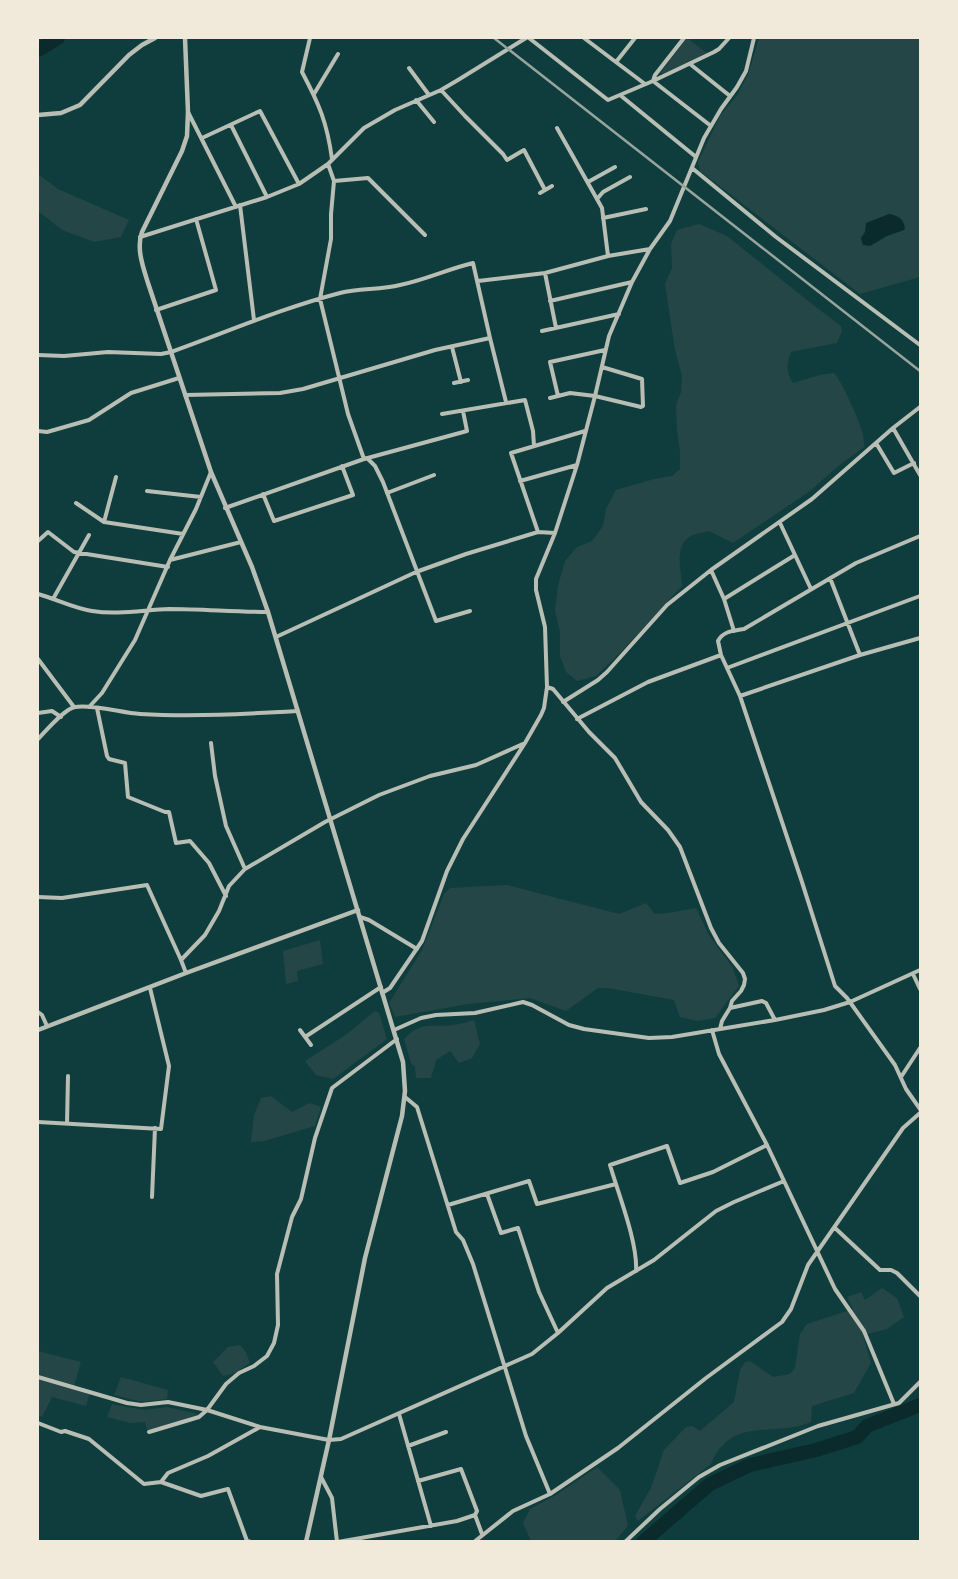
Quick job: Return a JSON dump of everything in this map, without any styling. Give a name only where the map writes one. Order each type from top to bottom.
[{"type":"street","points":[[38,115],[61,113],[80,105],[129,55],[155,38]]},
{"type":"street","points":[[185,38],[187,136],[182,151],[140,236],[140,254],[156,310],[211,472],[257,578],[403,1062],[405,1097],[402,1116],[365,1258],[329,1440],[306,1542]]},
{"type":"street","points":[[310,38],[302,72],[324,116],[332,159]]},
{"type":"street","points":[[140,236],[267,197],[298,184],[328,164],[364,128],[395,110],[441,90],[526,38],[608,100],[690,64],[719,49],[729,38]]},
{"type":"street","points":[[616,62],[635,38]]},
{"type":"street","points":[[653,81],[655,75],[684,38]]},
{"type":"street","points":[[305,1037],[381,990],[390,988],[422,941],[452,859],[463,839],[541,715],[546,687],[545,627],[536,590],[536,580],[577,465],[609,336],[632,282],[650,249],[670,222],[696,157],[711,126],[746,71],[754,38]]},
{"type":"street","points":[[587,39],[645,84]]},
{"type":"street","points":[[314,94],[338,54]]},
{"type":"street","points":[[690,64],[730,96]]},
{"type":"street","points":[[409,68],[429,94]]},
{"type":"street","points":[[653,81],[711,126]]},
{"type":"street","points":[[441,90],[464,116],[503,154],[506,160],[524,150],[546,190]]},
{"type":"street","points":[[620,95],[696,157]]},
{"type":"street","points":[[416,100],[434,122]]},
{"type":"street","points":[[202,138],[260,111],[298,184]]},
{"type":"street","points":[[188,112],[238,206],[254,320]]},
{"type":"street","points":[[232,125],[267,197]]},
{"type":"street","points":[[557,128],[602,208],[608,256]]},
{"type":"street","points":[[328,164],[334,181],[330,250],[320,299],[348,414],[366,458],[375,466],[387,493],[436,621],[470,610]]},
{"type":"street","points":[[588,182],[615,167]]},
{"type":"street","points":[[691,169],[776,237],[920,345]]},
{"type":"street","points":[[597,199],[603,192],[630,177]]},
{"type":"street","points":[[334,181],[368,178],[425,235]]},
{"type":"street","points":[[540,192],[552,186]]},
{"type":"street","points":[[603,218],[646,209]]},
{"type":"street","points":[[156,310],[216,290],[196,219]]},
{"type":"street","points":[[478,281],[544,273],[608,256],[650,249]]},
{"type":"street","points":[[38,355],[64,356],[108,352],[161,354],[171,352],[254,320],[320,299],[341,293],[401,285],[473,263],[506,402]]},
{"type":"street","points":[[544,273],[556,328]]},
{"type":"street","points":[[550,301],[632,282]]},
{"type":"street","points":[[542,332],[619,314]]},
{"type":"street","points":[[186,395],[280,393],[490,338]]},
{"type":"street","points":[[452,347],[461,382]]},
{"type":"street","points":[[558,396],[550,362],[605,350]]},
{"type":"street","points":[[550,398],[570,393],[643,406],[642,379],[602,367]]},
{"type":"street","points":[[38,431],[47,432],[89,420],[131,393],[179,378]]},
{"type":"street","points":[[454,383],[468,380]]},
{"type":"street","points":[[442,414],[525,400],[534,446]]},
{"type":"street","points":[[563,702],[598,680],[607,672],[667,606],[711,570],[812,499],[893,428],[920,407]]},
{"type":"street","points":[[225,508],[366,458],[467,431],[464,410]]},
{"type":"street","points":[[893,428],[920,475]]},
{"type":"street","points":[[538,532],[511,453],[585,432]]},
{"type":"street","points":[[876,444],[894,473],[914,463]]},
{"type":"street","points":[[520,482],[577,465]]},
{"type":"street","points":[[263,494],[274,521],[353,496],[342,466]]},
{"type":"street","points":[[89,707],[102,693],[135,640],[211,472]]},
{"type":"street","points":[[387,493],[434,475]]},
{"type":"street","points":[[104,522],[116,477]]},
{"type":"street","points":[[147,491],[201,497]]},
{"type":"street","points":[[76,503],[104,522],[183,534]]},
{"type":"street","points":[[780,523],[811,589]]},
{"type":"street","points":[[38,541],[48,532],[78,553],[168,567]]},
{"type":"street","points":[[276,637],[416,572],[466,554],[538,532],[554,533]]},
{"type":"street","points":[[53,599],[89,535]]},
{"type":"street","points":[[920,536],[856,563],[744,629],[725,633],[720,636],[718,641],[721,655],[740,696],[835,986],[850,1002],[895,1065],[906,1089],[920,1109]]},
{"type":"street","points":[[170,560],[241,542]]},
{"type":"street","points":[[724,599],[795,555]]},
{"type":"street","points":[[711,570],[724,599],[734,631]]},
{"type":"street","points":[[830,578],[860,655]]},
{"type":"street","points":[[38,594],[79,609],[94,612],[186,609],[226,612],[268,612]]},
{"type":"street","points":[[727,668],[920,596]]},
{"type":"street","points":[[740,696],[860,655],[920,638]]},
{"type":"street","points":[[577,719],[648,682],[721,655]]},
{"type":"street","points":[[38,659],[74,707]]},
{"type":"street","points":[[546,687],[552,689],[577,719],[615,758],[641,802],[668,830],[684,854],[701,906],[711,928],[719,943],[743,973],[745,979],[741,992],[732,1000],[730,1008],[722,1020],[720,1029]]},
{"type":"street","points":[[38,739],[74,707],[89,707],[140,714],[218,716],[298,711]]},
{"type":"street","points":[[97,708],[107,756],[109,759],[125,763],[128,797],[169,812],[176,843],[190,841],[209,863],[226,896]]},
{"type":"street","points":[[38,713],[52,711],[61,717]]},
{"type":"street","points":[[211,743],[215,776],[226,826],[245,869]]},
{"type":"street","points":[[181,960],[206,935],[220,911],[229,886],[245,869],[330,820],[379,795],[430,776],[476,765],[524,743]]},
{"type":"street","points":[[38,897],[62,898],[147,885],[186,973]]},
{"type":"street","points":[[38,1030],[358,910]]},
{"type":"street","points":[[360,917],[369,920],[417,949]]},
{"type":"street","points":[[394,1030],[421,1018],[436,1015],[475,1014],[523,1002],[569,1025],[636,1037],[672,1037],[824,1010],[850,1002],[920,970]]},
{"type":"street","points":[[913,974],[920,989]]},
{"type":"street","points":[[38,1122],[161,1129],[169,1066],[150,988]]},
{"type":"street","points":[[730,1008],[762,1001],[766,1003],[775,1020]]},
{"type":"street","points":[[38,1012],[42,1015],[47,1026]]},
{"type":"street","points":[[300,1030],[310,1045]]},
{"type":"street","points":[[712,1030],[719,1054],[767,1145],[835,1289],[864,1330],[894,1404]]},
{"type":"street","points":[[149,1432],[199,1417],[207,1410],[226,1384],[239,1373],[254,1366],[268,1356],[274,1344],[278,1325],[277,1274],[292,1217],[301,1199],[315,1138],[332,1088],[397,1039]]},
{"type":"street","points":[[901,1078],[920,1048]]},
{"type":"street","points":[[67,1124],[68,1076]]},
{"type":"street","points":[[405,1097],[417,1107],[456,1232],[463,1240],[473,1264],[526,1436],[550,1494]]},
{"type":"street","points":[[474,1542],[513,1510],[550,1494],[618,1448],[706,1378],[782,1322],[791,1309],[808,1265],[903,1128],[920,1113]]},
{"type":"street","points":[[152,1197],[155,1128]]},
{"type":"street","points":[[636,1271],[637,1262],[634,1247],[610,1165],[667,1146],[680,1183],[712,1172],[767,1145]]},
{"type":"street","points":[[448,1205],[529,1181],[536,1204],[616,1184]]},
{"type":"street","points":[[38,1377],[141,1406],[168,1402],[207,1410],[260,1426],[329,1440],[341,1439],[532,1354],[607,1288],[654,1260],[716,1211],[784,1182]]},
{"type":"street","points":[[488,1194],[501,1234],[518,1228],[539,1292],[558,1332]]},
{"type":"street","points":[[835,1228],[880,1270],[892,1270],[897,1273],[918,1290],[920,1296]]},
{"type":"street","points":[[625,1542],[660,1509],[699,1478],[720,1465],[818,1426],[899,1403],[920,1382]]},
{"type":"street","points":[[399,1414],[431,1526]]},
{"type":"street","points":[[38,1423],[61,1432],[65,1431],[89,1439],[144,1484],[161,1482],[201,1496],[228,1489],[247,1541],[251,1542]]},
{"type":"street","points":[[161,1482],[168,1473],[208,1456],[260,1426]]},
{"type":"street","points":[[408,1446],[446,1432]]},
{"type":"street","points":[[418,1481],[461,1469],[477,1511],[475,1515],[482,1542]]},
{"type":"street","points":[[321,1477],[332,1498],[338,1542],[457,1521],[475,1515]]},
{"type":"shaded area","points":[[687,38],[707,53],[663,74],[660,73]]},
{"type":"shaded area","points":[[759,38],[920,38],[920,277],[860,294],[700,171],[698,162],[720,116],[738,94],[749,72]]},
{"type":"shaded area","points":[[38,174],[58,189],[129,220],[121,237],[94,242],[62,230],[38,211]]},
{"type":"shaded area","points":[[889,214],[902,220],[904,230],[887,236],[870,246],[863,245],[861,238],[865,232],[866,223]]},
{"type":"shaded area","points":[[699,224],[727,236],[841,326],[842,331],[837,343],[791,352],[788,360],[788,372],[793,383],[834,373],[842,385],[862,430],[864,447],[837,467],[810,491],[733,543],[709,531],[695,534],[687,539],[680,551],[682,586],[596,676],[577,681],[566,672],[560,656],[560,631],[555,611],[558,585],[565,561],[577,547],[592,541],[603,526],[606,509],[616,490],[672,476],[680,469],[676,405],[681,392],[682,376],[675,350],[665,284],[672,268],[671,244],[677,230]]},
{"type":"shaded area","points":[[507,885],[619,914],[646,903],[655,914],[696,908],[709,935],[733,968],[739,986],[715,1018],[697,1021],[680,1017],[674,1000],[608,988],[598,988],[566,1011],[530,998],[468,1004],[395,1017],[389,1003],[422,950],[444,894],[450,888]]},
{"type":"shaded area","points":[[320,940],[323,964],[297,971],[298,981],[286,984],[283,951]]},
{"type":"shaded area","points":[[375,1011],[379,1013],[387,1039],[333,1079],[316,1075],[305,1061],[347,1034]]},
{"type":"shaded area","points":[[474,1020],[480,1044],[472,1058],[459,1063],[450,1051],[436,1060],[431,1078],[416,1078],[415,1067],[411,1063],[404,1039],[410,1033],[422,1027],[454,1025]]},
{"type":"shaded area","points":[[271,1096],[292,1112],[309,1103],[321,1107],[315,1126],[264,1141],[251,1142],[254,1115],[261,1098]]},
{"type":"shaded area","points":[[882,1288],[897,1298],[904,1317],[887,1329],[863,1335],[871,1363],[854,1393],[812,1406],[811,1422],[797,1426],[741,1433],[730,1439],[719,1449],[711,1464],[638,1521],[635,1516],[651,1488],[664,1450],[686,1427],[692,1426],[700,1431],[734,1402],[740,1370],[745,1362],[750,1361],[773,1377],[790,1374],[795,1368],[800,1334],[807,1324],[853,1309],[847,1297],[861,1292],[865,1300]]},
{"type":"shaded area","points":[[240,1345],[246,1352],[250,1363],[235,1373],[223,1376],[213,1362],[228,1347]]},
{"type":"shaded area","points":[[38,1351],[81,1362],[74,1386],[90,1392],[86,1406],[52,1397],[42,1417],[38,1415]]},
{"type":"shaded area","points":[[121,1377],[168,1390],[167,1399],[141,1402],[114,1395]]},
{"type":"shaded area","points":[[112,1404],[144,1410],[167,1407],[198,1414],[175,1423],[147,1430],[145,1422],[130,1423],[107,1417]]},
{"type":"shaded area","points":[[597,1467],[620,1490],[628,1526],[615,1541],[531,1541],[523,1523],[530,1509],[556,1495]]},
{"type":"waterway","points":[[38,50],[58,38]]},
{"type":"waterway","points":[[643,1542],[710,1484],[750,1465],[816,1450],[857,1437],[867,1426],[920,1405]]},
{"type":"railway","points":[[494,38],[920,371]]}]
